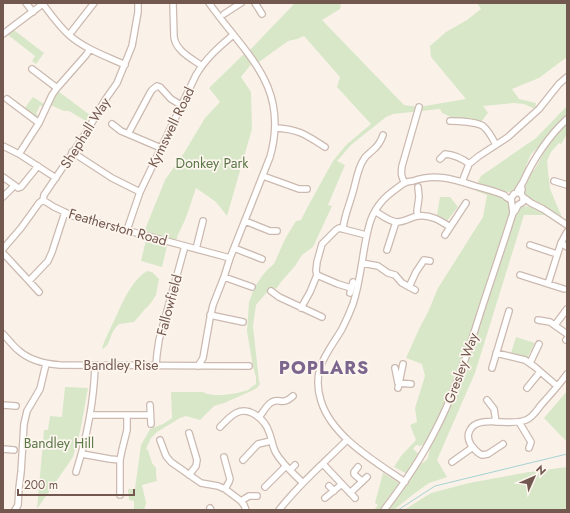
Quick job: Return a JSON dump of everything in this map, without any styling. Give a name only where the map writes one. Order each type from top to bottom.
[{"type":"street","points":[[26,3],[33,12]]},
{"type":"street","points":[[68,35],[94,3]]},
{"type":"street","name":"Shephall Way","points":[[3,249],[21,228],[39,202],[43,200],[44,195],[84,136],[105,100],[117,83],[133,45],[138,3]]},
{"type":"street","points":[[173,3],[174,42],[176,46],[202,66]]},
{"type":"street","points":[[198,366],[203,358],[210,315],[217,293],[272,151],[275,128],[274,109],[269,88],[256,63],[208,3]]},
{"type":"street","points":[[224,14],[241,3]]},
{"type":"street","points":[[255,3],[262,14]]},
{"type":"street","points":[[3,34],[43,4],[68,35],[90,49],[125,65]]},
{"type":"street","name":"Kymswell Road","points":[[128,230],[140,192],[196,75],[216,49],[233,35]]},
{"type":"street","points":[[19,154],[39,123],[52,95],[90,49]]},
{"type":"street","points":[[32,69],[57,88]]},
{"type":"street","points":[[462,182],[470,164],[479,156],[508,137],[539,109],[559,84],[567,77]]},
{"type":"street","points":[[128,134],[150,93],[160,84],[171,99],[181,105]]},
{"type":"street","points":[[7,99],[39,123]]},
{"type":"street","points":[[405,183],[402,179],[402,166],[414,115],[419,107]]},
{"type":"street","points":[[454,119],[484,124],[496,145]]},
{"type":"street","name":"Gresley Way","points":[[512,213],[523,200],[519,195],[518,190],[534,159],[542,147],[567,119]]},
{"type":"street","points":[[112,124],[128,134],[161,148]]},
{"type":"street","points":[[275,128],[287,128],[300,132],[324,148]]},
{"type":"street","points":[[343,229],[344,219],[356,194],[355,183],[362,161],[384,138]]},
{"type":"street","points":[[3,146],[19,154],[56,178]]},
{"type":"street","points":[[440,159],[445,151],[470,164]]},
{"type":"street","points":[[72,152],[112,178],[140,192]]},
{"type":"street","points":[[3,177],[18,188],[23,186],[38,166]]},
{"type":"street","points":[[263,176],[299,189],[307,189]]},
{"type":"street","points":[[405,482],[347,440],[324,409],[318,385],[318,377],[323,359],[343,327],[353,304],[357,290],[366,235],[375,211],[385,198],[405,183],[422,178],[449,178],[504,195],[519,195],[567,225]]},
{"type":"street","points":[[554,181],[567,185]]},
{"type":"street","points":[[3,197],[14,186]]},
{"type":"street","points":[[418,187],[418,216]]},
{"type":"street","points":[[504,195],[516,205],[531,203]]},
{"type":"street","name":"Gresley Way","points":[[384,510],[405,482],[436,430],[458,379],[471,345],[512,213],[512,196],[519,195]]},
{"type":"street","name":"Featherston Road","points":[[43,200],[73,216],[230,258]]},
{"type":"street","points":[[445,235],[465,205],[457,202]]},
{"type":"street","points":[[375,211],[396,222],[406,221],[418,216],[429,216],[438,219],[450,227]]},
{"type":"street","points":[[29,281],[45,265],[50,257],[65,212]]},
{"type":"street","points":[[196,249],[203,221]]},
{"type":"street","points":[[245,221],[270,231],[277,231]]},
{"type":"street","points":[[387,250],[396,222]]},
{"type":"street","points":[[301,308],[317,275],[317,262],[322,244],[339,228],[366,235]]},
{"type":"street","points":[[548,284],[561,243],[567,232]]},
{"type":"street","points":[[561,243],[567,246]]},
{"type":"street","points":[[533,245],[558,254]]},
{"type":"street","name":"Fallowfield","points":[[156,365],[159,340],[185,246]]},
{"type":"street","points":[[234,248],[262,259]]},
{"type":"street","points":[[3,253],[39,292]]},
{"type":"street","points":[[362,263],[378,266],[394,275],[402,283],[412,288],[418,269],[425,259]]},
{"type":"street","points":[[317,275],[350,290],[353,282]]},
{"type":"street","points":[[224,277],[252,287]]},
{"type":"street","points":[[523,277],[564,289]]},
{"type":"street","points":[[271,291],[279,297],[322,317]]},
{"type":"street","points":[[555,325],[567,309]]},
{"type":"street","points":[[494,365],[496,352],[510,314]]},
{"type":"street","points":[[210,315],[243,322]]},
{"type":"street","points":[[542,319],[555,325],[567,338]]},
{"type":"street","name":"Bandley Rise","points":[[3,334],[18,351],[33,360],[46,364],[249,366]]},
{"type":"street","points":[[530,363],[539,348]]},
{"type":"street","points":[[496,352],[525,360],[557,386]]},
{"type":"street","points":[[203,358],[208,366]]},
{"type":"street","points":[[15,510],[18,505],[24,424],[27,411],[40,389],[46,364]]},
{"type":"street","points":[[399,385],[403,364]]},
{"type":"street","points":[[76,472],[82,454],[90,415],[95,365]]},
{"type":"street","points":[[396,368],[399,385]]},
{"type":"street","points":[[527,388],[534,383],[540,372]]},
{"type":"street","points":[[501,446],[488,454],[484,455],[478,453],[472,447],[470,442],[468,435],[469,430],[472,426],[484,422],[519,422],[527,420],[567,374]]},
{"type":"street","points":[[399,385],[410,384]]},
{"type":"street","points":[[258,418],[270,403],[274,401],[282,402],[293,396]]},
{"type":"street","points":[[486,402],[495,412],[496,422]]},
{"type":"street","points":[[3,405],[16,406]]},
{"type":"street","points":[[150,405],[152,424]]},
{"type":"street","points":[[222,423],[234,413],[243,410],[252,412],[267,428],[275,452],[280,460],[303,483]]},
{"type":"street","points":[[90,415],[150,415]]},
{"type":"street","points":[[120,495],[120,460],[127,430],[127,415]]},
{"type":"street","points":[[519,422],[531,444]]},
{"type":"street","points":[[189,433],[197,460],[196,466],[189,475]]},
{"type":"street","points":[[160,440],[169,460],[201,483],[218,486],[225,489],[241,501],[245,510]]},
{"type":"street","points":[[279,510],[292,494],[347,440]]},
{"type":"street","points":[[242,460],[257,442],[271,441]]},
{"type":"street","points":[[452,462],[472,447]]},
{"type":"street","points":[[3,449],[14,450]]},
{"type":"street","points":[[82,454],[120,460]]},
{"type":"street","points":[[224,457],[230,479],[230,482],[225,489]]},
{"type":"street","points":[[323,464],[355,498]]},
{"type":"street","points":[[265,487],[288,468],[295,465]]},
{"type":"street","points":[[350,493],[364,479],[354,474],[358,467]]},
{"type":"street","points":[[325,498],[342,484]]},
{"type":"street","points":[[329,486],[334,491]]},
{"type":"street","points":[[241,501],[249,496],[257,496]]},
{"type":"green space","points":[[295,3],[341,3],[340,9],[322,20],[404,105],[419,107],[466,99],[431,57],[430,46],[446,32],[467,20],[481,9],[477,3],[567,3],[567,57],[539,78],[512,89],[519,99],[536,103],[535,109],[524,104],[514,103],[483,106],[488,113],[481,122],[451,117],[442,113],[440,109],[393,114],[386,117],[351,145],[337,161],[345,165],[328,205],[332,206],[313,247],[302,255],[276,289],[274,288],[271,291],[268,291],[256,305],[253,326],[260,384],[257,388],[249,392],[214,406],[200,420],[186,416],[180,418],[157,432],[151,438],[146,449],[148,450],[152,463],[156,468],[157,481],[142,485],[146,503],[144,510],[134,510],[134,501],[129,500],[128,489],[135,489],[141,445],[150,429],[163,424],[172,418],[171,392],[203,392],[213,395],[225,395],[248,390],[256,384],[247,331],[249,302],[254,288],[262,276],[274,264],[285,239],[296,221],[301,220],[333,161],[346,145],[371,124],[337,87],[340,77],[304,36],[288,41],[259,62],[249,51]]},
{"type":"green space","points":[[14,30],[44,53],[36,64],[32,61],[35,56],[8,35]]},
{"type":"green space","name":"Donkey Park","points":[[245,53],[252,63],[241,77],[251,92],[252,129],[227,216],[216,202],[196,188],[176,241],[144,232],[165,180],[184,153],[205,118],[220,102],[209,88]]},
{"type":"green space","points":[[58,91],[90,115],[86,121],[69,111],[64,111],[50,105]]},
{"type":"green space","points":[[33,97],[44,104],[43,107],[40,105],[36,114],[39,116],[36,117],[24,109]]},
{"type":"green space","points":[[567,106],[567,116],[531,154],[523,176],[522,175],[515,190],[508,192],[496,188],[495,190],[477,184],[481,176],[536,138]]},
{"type":"green space","points":[[567,122],[567,134],[561,144],[559,143],[551,152],[547,161],[550,189],[562,217],[561,219],[544,206],[525,196],[524,190],[529,178],[528,177],[535,169],[550,141]]},
{"type":"green space","points":[[476,188],[493,193],[508,201],[510,204],[510,214],[469,344],[447,401],[428,440],[421,446],[416,445],[413,449],[418,453],[407,474],[394,467],[401,456],[416,440],[410,425],[417,422],[415,408],[425,376],[422,364],[406,358],[438,288],[483,217],[487,195],[476,191]]},
{"type":"green space","points":[[440,197],[450,197],[458,207],[447,221],[437,215]]},
{"type":"green space","points":[[523,206],[539,209],[561,224],[561,226],[545,215],[524,215],[475,373],[437,460],[447,477],[429,483],[394,510],[387,510],[418,467],[428,458],[431,443],[450,408],[462,376],[514,217]]},
{"type":"green space","points":[[146,240],[167,246],[162,267],[141,261]]},
{"type":"green space","points":[[147,271],[152,272],[159,279],[156,295],[134,322],[118,325],[113,331],[107,346],[103,349],[102,348],[105,341],[127,294],[136,281]]},
{"type":"green space","points":[[516,337],[535,343],[527,358],[511,353]]},
{"type":"green space","name":"Bandley Hill","points":[[65,387],[88,388],[80,432],[73,457],[37,509],[44,430],[48,430],[50,416],[62,417]]},
{"type":"green space","points":[[567,391],[567,442],[544,418]]},
{"type":"green space","points":[[567,467],[567,510],[404,510],[431,493],[469,483]]},
{"type":"green space","points":[[383,473],[399,483],[381,510],[374,510],[378,505],[375,503]]},
{"type":"waterway","points":[[398,510],[435,486],[567,454]]},
{"type":"district","name":"POPLARS","points":[[324,368]]}]
